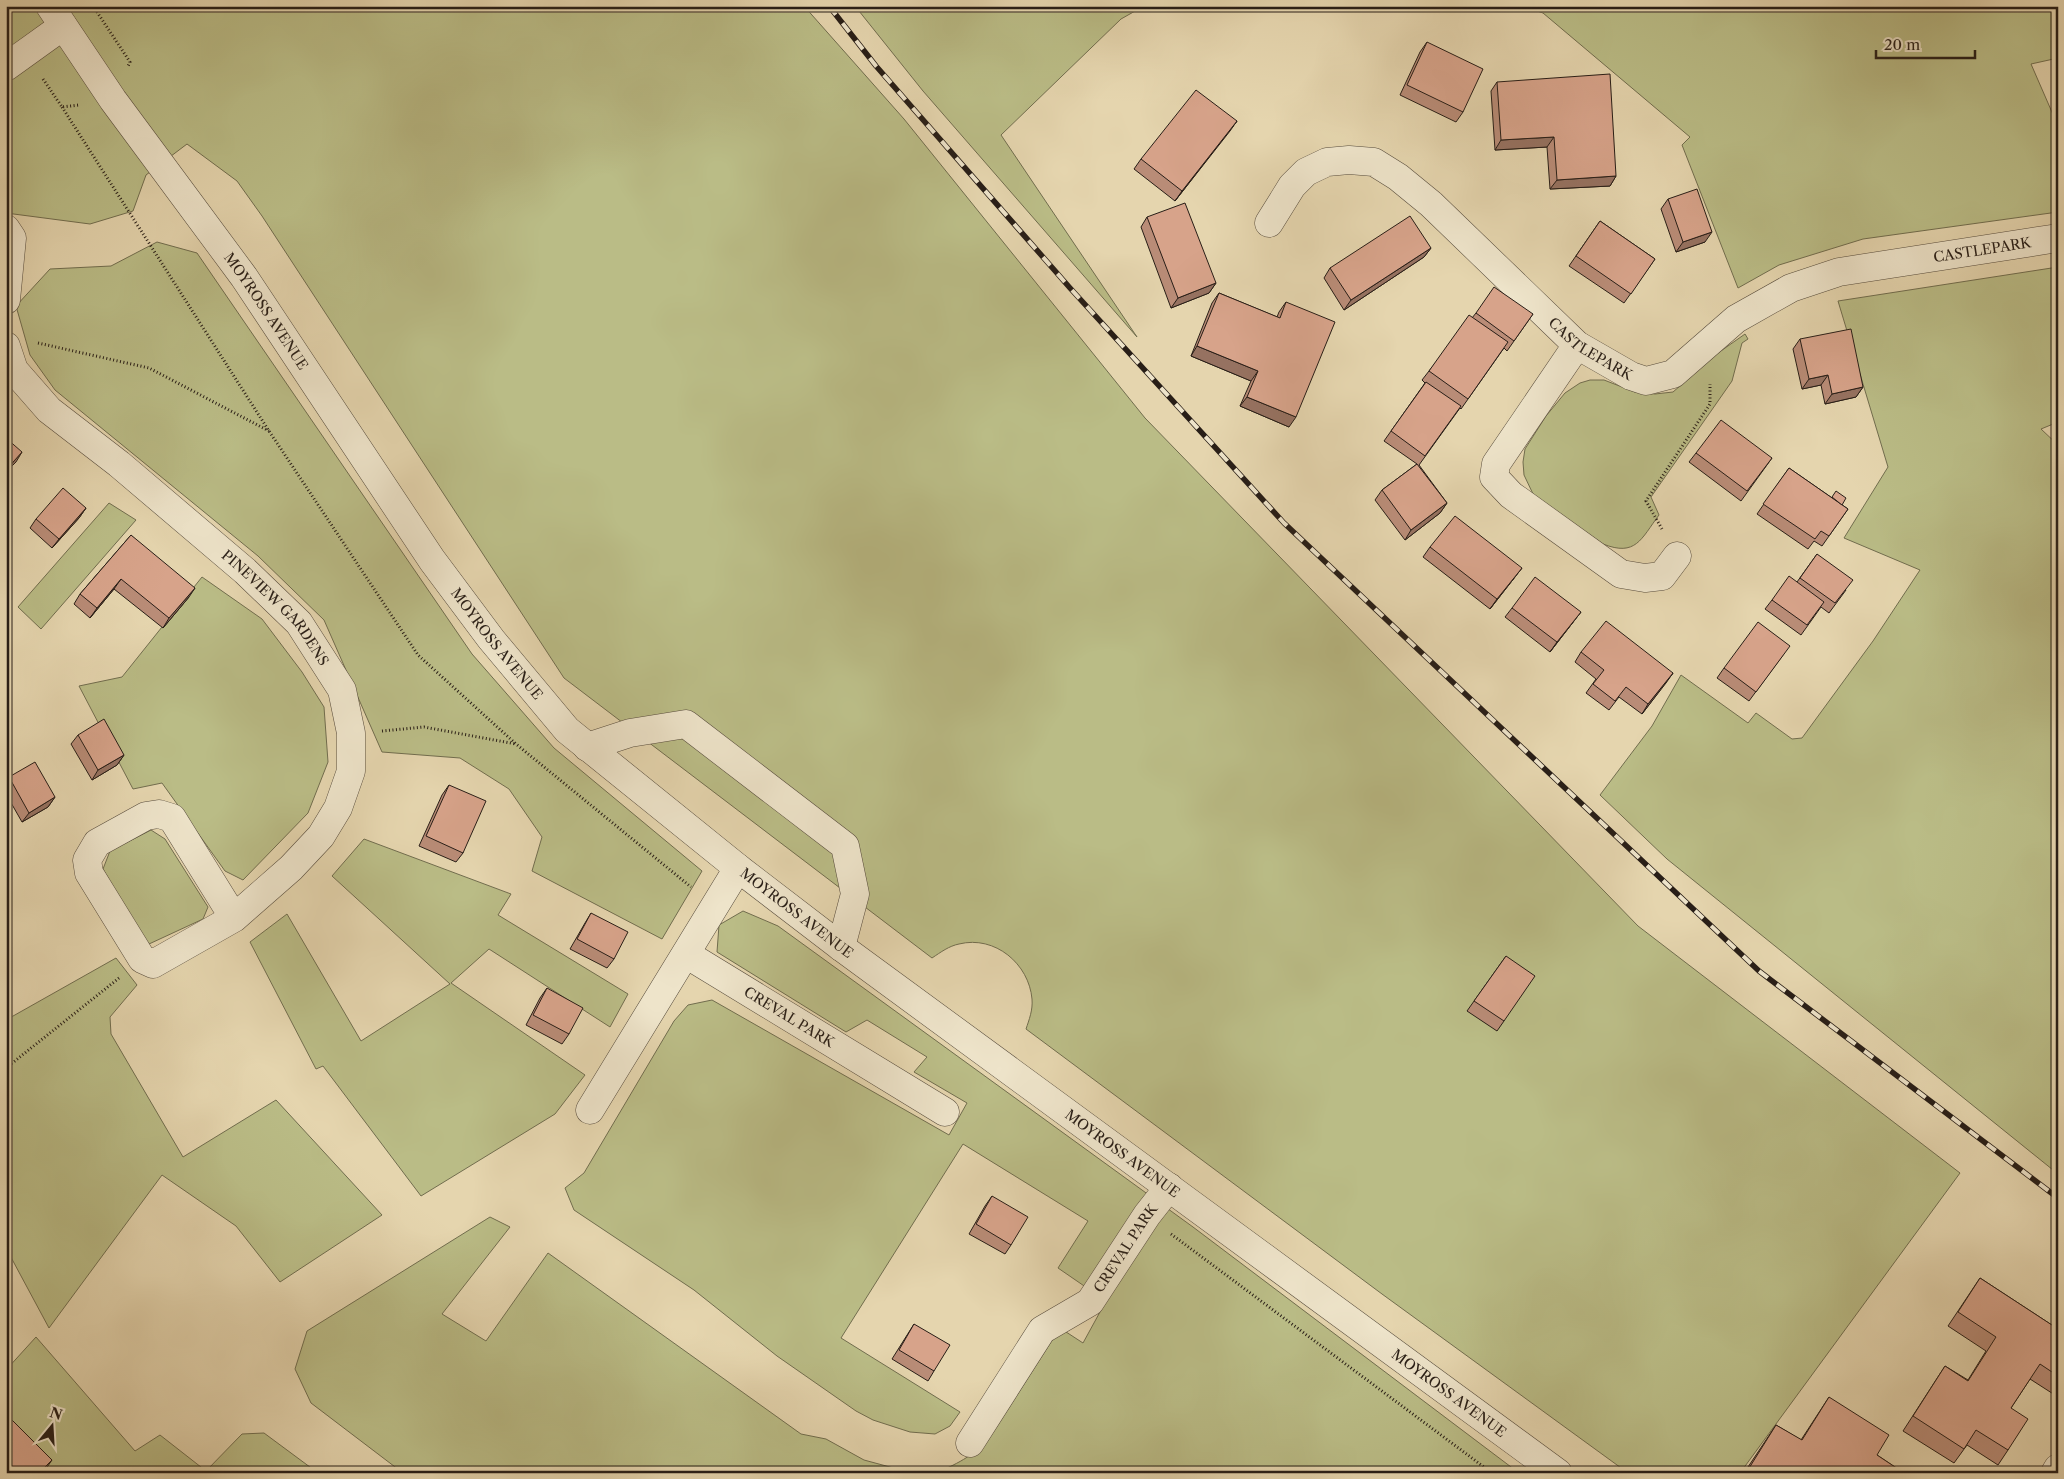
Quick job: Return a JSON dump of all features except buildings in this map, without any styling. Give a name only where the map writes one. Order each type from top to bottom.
[{"type":"street","points":[[16,60],[57,16]]},
{"type":"street","name":"MOYROSS AVENUE","points":[[57,16],[113,100],[249,286],[432,560],[491,639],[567,730],[738,868],[841,947],[1558,1473]]},
{"type":"street","name":"CASTLEPARK","points":[[1269,223],[1292,186],[1306,172],[1327,162],[1349,160],[1374,162],[1398,177],[1431,204],[1577,345],[1631,376],[1646,381],[1673,374],[1736,319],[1791,288],[1840,272],[2058,238]]},
{"type":"street","points":[[6,300],[9,233]]},
{"type":"street","points":[[1577,345],[1496,464],[1494,477],[1511,496],[1621,574],[1645,578],[1662,576],[1677,556]]},
{"type":"street","name":"PINEVIEW GARDENS","points":[[6,346],[14,370],[49,410],[119,464],[245,571],[299,623],[342,690],[351,734],[351,771],[338,808],[320,836],[291,868],[234,918],[153,964],[142,959]]},
{"type":"street","points":[[587,747],[630,733],[686,724],[846,846],[855,894],[841,947]]},
{"type":"street","points":[[142,959],[89,873],[88,860],[97,843],[146,816],[159,814],[172,818],[234,918]]},
{"type":"street","points":[[590,1110],[738,868]]},
{"type":"street","name":"CREVAL PARK","points":[[686,954],[945,1112]]},
{"type":"street","name":"CREVAL PARK","points":[[970,1443],[1042,1330],[1090,1302],[1147,1216],[1169,1188]]},
{"type":"street","points":[[2055,1473],[2058,1468]]},
{"type":"path","points":[[16,60],[62,107],[269,431],[418,655],[516,744],[715,906]]},
{"type":"path","points":[[62,107],[113,100]]},
{"type":"path","points":[[1677,556],[1646,501],[1710,404],[1709,341]]},
{"type":"path","points":[[35,342],[150,368],[269,431]]},
{"type":"path","points":[[351,734],[424,727],[516,744]]},
{"type":"path","points":[[6,1068],[142,959]]},
{"type":"path","points":[[1147,1216],[1492,1473]]},
{"type":"green space","points":[[6,6],[804,6],[904,119],[1145,418],[1638,926],[1960,1173],[1740,1473],[1628,1473],[1382,1294],[1026,1029],[1032,1007],[1029,986],[1024,974],[1008,955],[997,948],[972,942],[952,946],[932,958],[564,678],[262,216],[237,181],[187,144],[146,175],[133,211],[90,224],[6,213]]},
{"type":"green space","points":[[855,6],[1144,6],[1121,19],[1001,135],[1137,337],[923,91]]},
{"type":"green space","points":[[1522,6],[2058,6],[2058,58],[2031,64],[2058,126],[2058,212],[1863,239],[1779,265],[1738,288],[1682,145],[1690,137],[1543,13]]},
{"type":"green space","points":[[157,242],[197,253],[472,654],[554,748],[702,871],[662,939],[532,871],[542,837],[509,789],[460,758],[382,752],[324,620],[258,556],[55,390],[30,355],[16,306],[50,269],[111,266]]},
{"type":"green space","points":[[2058,267],[2058,422],[2041,429],[2058,445],[2058,1174],[1667,859],[1600,795],[1652,726],[1681,675],[1748,723],[1756,713],[1792,739],[1802,738],[1873,641],[1920,570],[1844,538],[1888,467],[1838,301]]},
{"type":"green space","points":[[1745,334],[1748,339],[1742,343],[1732,381],[1651,497],[1659,515],[1637,543],[1623,548],[1603,544],[1534,496],[1524,475],[1525,449],[1546,416],[1565,393],[1580,383],[1590,380],[1604,380],[1635,392],[1655,394],[1673,392],[1718,353]]},
{"type":"green space","points":[[109,503],[136,520],[41,629],[18,607]]},
{"type":"green space","points":[[202,577],[262,619],[302,672],[324,707],[328,762],[308,813],[243,880],[225,871],[162,783],[133,789],[79,686],[122,677]]},
{"type":"green space","points":[[151,830],[165,839],[208,907],[203,919],[149,944],[142,938],[103,869],[110,851]]},
{"type":"green space","points":[[364,839],[511,894],[498,915],[628,994],[610,1027],[489,949],[451,983],[585,1075],[555,1114],[421,1196],[323,1066],[316,1069],[250,942],[287,914],[361,1041],[450,984],[332,876]]},
{"type":"green space","points":[[743,911],[778,926],[1193,1227],[1519,1473],[936,1473],[967,1457],[992,1434],[1060,1328],[1083,1343],[1106,1301],[1058,1268],[1088,1221],[963,1144],[841,1338],[960,1412],[950,1426],[935,1434],[910,1432],[873,1420],[856,1411],[777,1356],[694,1290],[574,1210],[565,1188],[584,1173],[674,1021],[688,1005],[712,1000],[949,1135],[967,1103],[914,1072],[927,1057],[867,1020],[846,1032],[717,952],[719,925]]},
{"type":"green space","points":[[116,958],[137,985],[110,1017],[111,1034],[183,1157],[276,1100],[382,1215],[280,1282],[236,1226],[162,1175],[49,1328],[6,1248],[6,1020]]},
{"type":"green space","points":[[490,1217],[510,1227],[442,1314],[486,1341],[548,1253],[801,1434],[826,1439],[864,1460],[912,1473],[403,1473],[311,1403],[295,1369],[307,1331]]},
{"type":"green space","points":[[36,1337],[135,1451],[160,1435],[206,1471],[242,1434],[264,1433],[318,1473],[6,1473],[6,1370]]},
{"type":"railway","points":[[829,6],[876,66],[1070,288],[1284,523],[1759,971],[2058,1198]]}]
